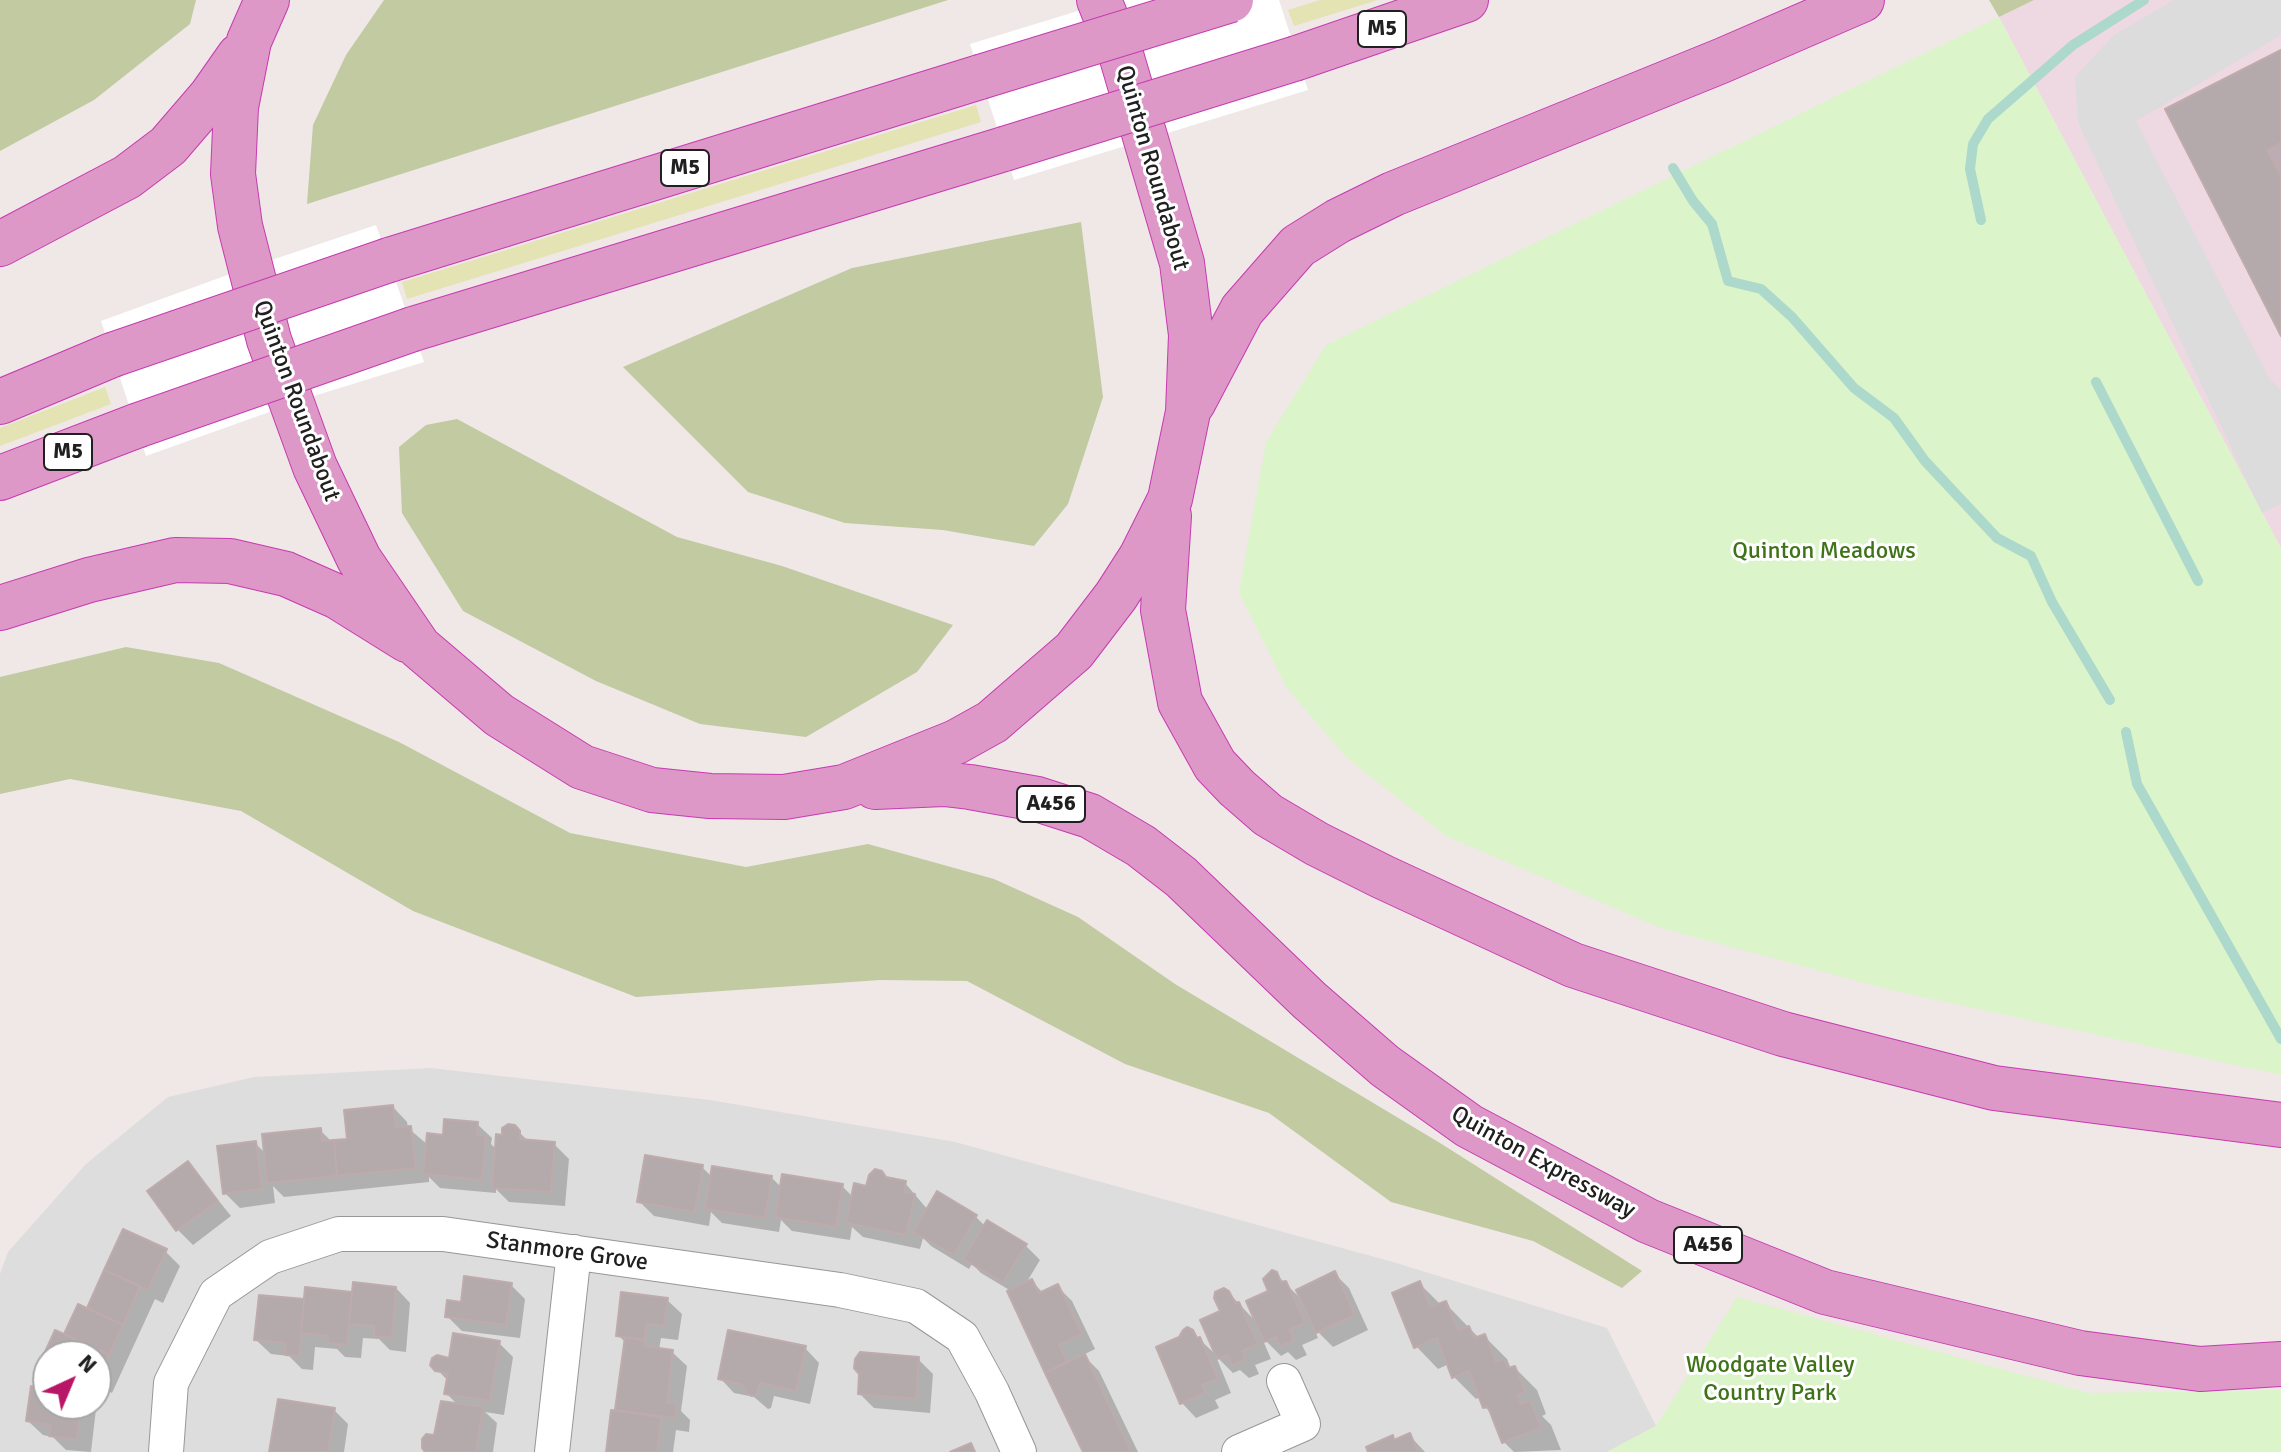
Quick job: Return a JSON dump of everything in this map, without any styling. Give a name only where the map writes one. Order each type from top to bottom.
[{"type":"highway","name":"Quinton Roundabout","points":[[267,0],[249,41],[236,107],[233,174],[240,226],[269,340],[315,467],[359,559],[419,647],[499,715],[582,767],[652,790],[710,796],[784,797],[844,787],[956,742],[992,722],[1074,651],[1141,557],[1170,499],[1188,412],[1191,335],[1182,263],[1122,58],[1099,0]]},
{"type":"highway","name":"M5","points":[[0,402],[112,355],[389,260],[1231,0]]},
{"type":"highway","name":"M5","points":[[0,478],[136,426],[413,329],[1297,58],[1466,0]]},
{"type":"highway","points":[[1188,412],[1242,310],[1298,246],[1338,221],[1393,194],[1692,73],[1862,0]]},
{"type":"highway","points":[[0,244],[127,177],[168,146],[211,96],[249,41]]},
{"type":"highway","points":[[1170,499],[1163,610],[1180,702],[1215,765],[1268,815],[1317,844],[1573,965],[1783,1034],[1994,1088],[2281,1125]]},
{"type":"highway","points":[[0,608],[89,580],[175,560],[230,561],[286,574],[338,597],[419,647]]},
{"type":"highway","name":"Quinton Expressway","points":[[844,787],[944,784],[970,787],[1037,799],[1090,816],[1141,846],[1181,877],[1309,1000],[1385,1066],[1469,1126],[1662,1227],[1825,1292],[2080,1353],[2200,1369],[2281,1364]]},
{"type":"street","name":"Stanmore Grove","points":[[166,1452],[171,1383],[216,1294],[270,1257],[339,1234],[443,1234],[840,1290],[916,1306],[962,1337],[992,1392],[1019,1452]]},
{"type":"street","points":[[552,1452],[574,1252]]},
{"type":"street","points":[[1239,1452],[1303,1424],[1284,1381]]},
{"type":"shaded area","points":[[2034,0],[2281,0],[2281,548],[1999,17]]},
{"type":"shaded area","points":[[2174,0],[2281,0],[2281,35],[2136,121],[2270,380],[2281,390],[2281,504],[2262,513],[2078,122],[2075,77],[2114,35]]},
{"type":"shaded area","points":[[431,1068],[710,1100],[955,1142],[1393,1262],[1607,1328],[1656,1426],[1607,1452],[0,1452],[0,1274],[8,1252],[86,1164],[168,1097],[254,1077]]},
{"type":"green space","points":[[0,0],[196,0],[190,24],[94,100],[0,151]]},
{"type":"green space","points":[[384,0],[948,0],[307,204],[313,125],[346,55]]},
{"type":"green space","points":[[1320,0],[1378,0],[1294,26],[1288,10]]},
{"type":"green space","points":[[1989,0],[2034,0],[1999,17]]},
{"type":"green space","name":"Quinton Meadows","points":[[1999,17],[2281,548],[2281,1075],[1891,990],[1661,928],[1446,836],[1346,757],[1287,688],[1239,592],[1266,442],[1326,345]]},
{"type":"green space","points":[[976,105],[981,122],[407,299],[402,282]]},
{"type":"green space","points":[[1081,222],[1103,397],[1068,504],[1034,546],[943,530],[845,523],[748,492],[623,367],[852,268]]},
{"type":"green space","points":[[105,387],[111,404],[0,446],[0,428]]},
{"type":"green space","points":[[457,419],[677,537],[782,566],[953,625],[917,672],[806,737],[700,724],[596,681],[463,611],[402,513],[399,447],[426,425]]},
{"type":"green space","points":[[126,647],[219,663],[399,742],[570,833],[746,867],[868,844],[994,879],[1078,917],[1175,984],[1440,1143],[1642,1271],[1622,1288],[1533,1241],[1391,1202],[1269,1113],[1125,1064],[967,981],[880,980],[636,997],[413,911],[241,811],[70,779],[0,794],[0,677]]},
{"type":"green space","name":"Woodgate Valley Country Park","points":[[1737,1297],[2089,1393],[2281,1390],[2281,1452],[1607,1452],[1656,1426]]},
{"type":"pier","points":[[1114,0],[1279,0],[1308,90],[1014,180],[970,44]]},
{"type":"pier","points":[[376,225],[424,362],[317,395],[146,456],[101,321]]},
{"type":"building","points":[[2281,50],[2281,143],[2267,150],[2281,177],[2281,336],[2165,109]]},
{"type":"building","points":[[393,1105],[396,1127],[411,1126],[416,1168],[337,1176],[334,1140],[347,1139],[344,1110]]},
{"type":"building","points":[[444,1119],[478,1122],[477,1135],[486,1136],[482,1180],[423,1174],[427,1133],[443,1135]]},
{"type":"building","points":[[508,1124],[515,1125],[520,1131],[520,1139],[555,1142],[551,1192],[492,1188],[496,1134],[502,1135],[502,1128]]},
{"type":"building","points":[[321,1128],[322,1141],[334,1140],[337,1176],[267,1183],[262,1134]]},
{"type":"building","points":[[256,1141],[262,1189],[223,1194],[217,1146]]},
{"type":"building","points":[[645,1155],[703,1165],[695,1212],[637,1202]]},
{"type":"building","points":[[188,1161],[218,1201],[176,1231],[147,1191]]},
{"type":"building","points":[[712,1166],[772,1176],[765,1218],[705,1209]]},
{"type":"building","points":[[875,1169],[882,1171],[886,1177],[906,1181],[904,1192],[915,1194],[906,1235],[846,1223],[854,1183],[866,1186],[869,1175]]},
{"type":"building","points":[[782,1174],[843,1184],[836,1227],[775,1217]]},
{"type":"building","points":[[937,1191],[977,1215],[954,1255],[913,1232]]},
{"type":"building","points":[[987,1220],[1027,1244],[1003,1282],[963,1259]]},
{"type":"building","points":[[123,1229],[167,1249],[148,1290],[104,1270]]},
{"type":"building","points":[[104,1270],[140,1286],[123,1325],[87,1308]]},
{"type":"building","points":[[1272,1270],[1277,1272],[1281,1282],[1286,1281],[1305,1323],[1289,1330],[1294,1340],[1280,1347],[1276,1337],[1264,1342],[1246,1301],[1268,1291],[1263,1279]]},
{"type":"building","points":[[1335,1271],[1355,1315],[1316,1333],[1296,1290]]},
{"type":"building","points":[[464,1276],[512,1283],[506,1325],[445,1317],[447,1300],[461,1302]]},
{"type":"building","points":[[1032,1279],[1039,1293],[1058,1284],[1082,1334],[1059,1345],[1067,1362],[1045,1373],[1007,1291]]},
{"type":"building","points":[[1420,1281],[1430,1307],[1446,1301],[1458,1330],[1469,1326],[1474,1338],[1485,1334],[1496,1362],[1504,1359],[1508,1368],[1515,1366],[1525,1392],[1517,1395],[1521,1404],[1530,1400],[1541,1428],[1502,1443],[1488,1407],[1483,1408],[1469,1371],[1452,1378],[1437,1338],[1414,1348],[1392,1293]]},
{"type":"building","points":[[353,1282],[396,1287],[392,1338],[374,1336],[374,1326],[349,1324]]},
{"type":"building","points":[[305,1287],[352,1292],[347,1345],[328,1343],[328,1336],[301,1333]]},
{"type":"building","points":[[1224,1288],[1235,1303],[1239,1302],[1258,1344],[1242,1351],[1246,1359],[1232,1365],[1228,1355],[1217,1359],[1200,1320],[1220,1311],[1214,1298],[1215,1292]]},
{"type":"building","points":[[621,1292],[668,1298],[664,1326],[647,1324],[645,1340],[616,1336]]},
{"type":"building","points":[[259,1295],[304,1299],[299,1356],[285,1355],[286,1343],[254,1340]]},
{"type":"building","points":[[78,1304],[123,1325],[112,1349],[112,1340],[77,1340],[64,1334]]},
{"type":"building","points":[[1187,1327],[1193,1330],[1197,1338],[1200,1337],[1218,1379],[1202,1385],[1205,1393],[1180,1404],[1156,1347],[1179,1337]]},
{"type":"building","points":[[55,1330],[77,1340],[50,1340]]},
{"type":"building","points":[[728,1330],[806,1346],[796,1391],[760,1383],[757,1394],[752,1396],[746,1393],[743,1385],[718,1379]]},
{"type":"building","points":[[453,1333],[500,1341],[490,1401],[444,1394],[448,1373],[435,1371],[430,1365],[437,1355],[449,1358]]},
{"type":"building","points":[[625,1337],[645,1340],[644,1346],[673,1350],[667,1402],[677,1404],[675,1418],[615,1410]]},
{"type":"building","points":[[860,1352],[919,1357],[916,1399],[858,1394],[859,1374],[854,1368]]},
{"type":"building","points":[[1085,1354],[1131,1452],[1083,1452],[1045,1373]]},
{"type":"building","points":[[32,1386],[32,1420],[79,1420],[77,1440],[49,1436],[51,1425],[26,1421]]},
{"type":"building","points":[[278,1399],[335,1408],[328,1452],[269,1452]]},
{"type":"building","points":[[441,1401],[483,1407],[476,1452],[425,1452],[422,1448],[422,1439],[426,1434],[434,1435]]},
{"type":"building","points":[[611,1410],[661,1417],[657,1452],[606,1452]]},
{"type":"building","points":[[1410,1433],[1418,1452],[1368,1452],[1366,1447],[1393,1435],[1394,1440]]},
{"type":"building","points":[[971,1443],[975,1452],[950,1452]]},
{"type":"waterway","points":[[1981,220],[1970,169],[1973,144],[1988,119],[2073,45],[2144,0]]},
{"type":"waterway","points":[[1673,168],[1693,201],[1712,224],[1728,281],[1761,289],[1792,317],[1854,388],[1894,418],[1925,461],[1997,538],[2031,556],[2052,602],[2110,700]]},
{"type":"waterway","points":[[2096,382],[2198,581]]},
{"type":"waterway","points":[[2126,732],[2137,784],[2281,1039]]}]
